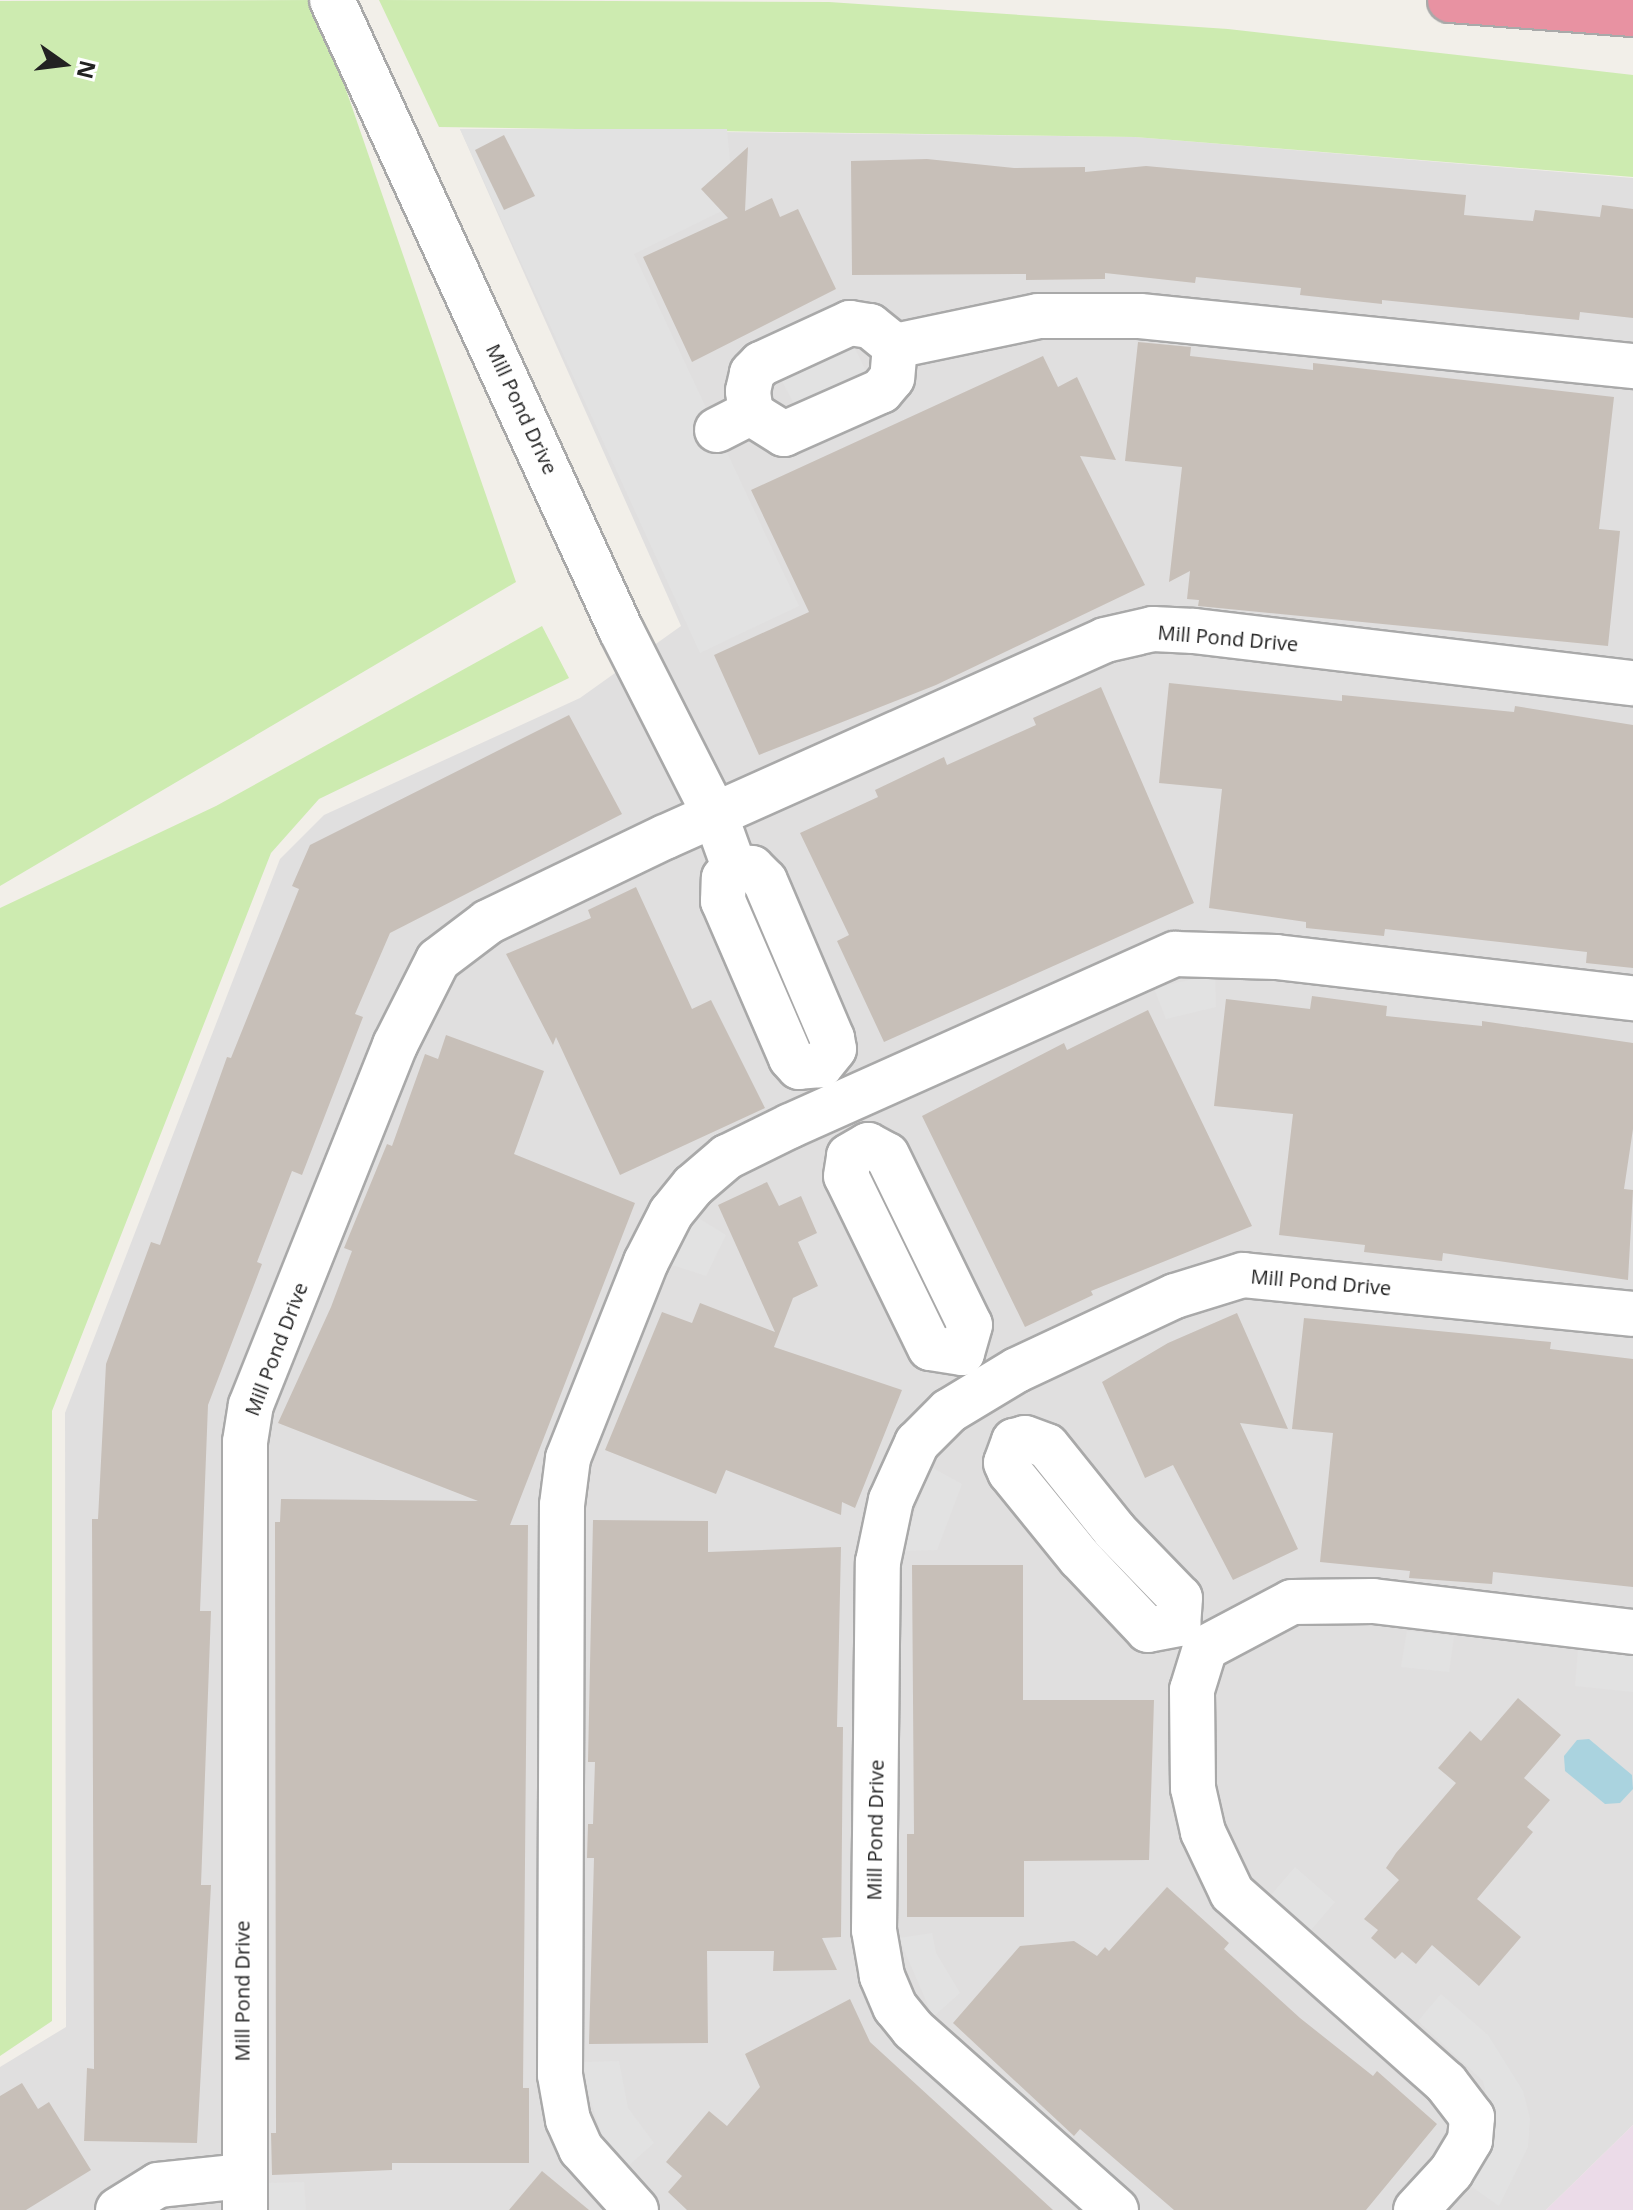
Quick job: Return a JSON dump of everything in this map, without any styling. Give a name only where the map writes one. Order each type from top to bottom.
[{"type":"highway","points":[[1450,0],[1633,14]]},
{"type":"street","name":"Mill Pond Drive","points":[[332,0],[621,630],[716,817],[734,867],[752,868],[765,881],[832,1038],[834,1049],[821,1065],[857,1147],[844,1165],[846,1176],[930,1348],[962,1353],[1014,1441],[1006,1463],[1010,1472],[1080,1558],[1148,1630],[1192,1636],[1292,1602],[1373,1601],[1633,1632]]},
{"type":"street","points":[[895,346],[1038,316],[1140,316],[1633,366]]},
{"type":"street","points":[[850,323],[870,326],[895,346],[892,378],[881,391],[801,430],[784,434],[734,421],[761,364],[850,323]]},
{"type":"street","name":"Mill Pond Drive","points":[[118,2210],[158,2185],[243,2193],[243,1468],[251,1405],[395,1045],[438,960],[488,922],[1105,640],[1153,629],[1633,683]]},
{"type":"street","points":[[636,2210],[581,2149],[568,2120],[560,2075],[562,1505],[568,1458],[646,1262],[671,1213],[727,1157],[1175,954],[1276,957],[1633,998]]},
{"type":"street","name":"Mill Pond Drive","points":[[1116,2210],[913,2029],[895,2007],[882,1976],[874,1930],[878,1562],[891,1500],[917,1443],[949,1411],[985,1390],[1175,1296],[1243,1275],[1633,1314]]},
{"type":"street","points":[[1192,1636],[1193,1788],[1203,1832],[1232,1893],[1446,2083],[1472,2117],[1470,2140],[1451,2172],[1416,2210]]},
{"type":"shaded area","points":[[460,129],[1135,137],[1633,178],[1633,2125],[1546,2210],[0,2210],[0,2067],[66,2027],[65,1413],[280,859],[324,815],[580,698],[681,626]]},
{"type":"shaded area","points":[[460,129],[727,129],[734,205],[634,254],[799,606],[700,653]]},
{"type":"shaded area","points":[[852,342],[869,378],[797,410],[780,377]]},
{"type":"shaded area","points":[[1215,974],[1216,1007],[1166,1019],[1154,988]]},
{"type":"shaded area","points":[[695,1216],[726,1235],[706,1276],[672,1265]]},
{"type":"shaded area","points":[[931,1467],[962,1484],[937,1550],[901,1551]]},
{"type":"shaded area","points":[[1407,1631],[1454,1636],[1449,1672],[1401,1667]]},
{"type":"shaded area","points":[[1578,1650],[1633,1656],[1633,1692],[1575,1686]]},
{"type":"shaded area","points":[[1295,1867],[1335,1902],[1311,1930],[1271,1895]]},
{"type":"shaded area","points":[[932,1933],[936,1953],[960,1993],[933,2017],[899,1938]]},
{"type":"shaded area","points":[[1441,1994],[1488,2035],[1523,2091],[1530,2118],[1528,2147],[1499,2206],[1468,2184],[1488,2156],[1495,2132],[1483,2081],[1418,2021]]},
{"type":"shaded area","points":[[619,2061],[628,2108],[654,2143],[627,2167],[602,2136],[584,2080],[583,2062]]},
{"type":"shaded area","points":[[1633,2125],[1633,2210],[1546,2210]]},
{"type":"shaded area","points":[[304,2182],[306,2210],[270,2210],[268,2183]]},
{"type":"green space","points":[[315,0],[516,582],[0,886],[0,1]]},
{"type":"green space","points":[[379,0],[829,2],[1228,29],[1633,75],[1633,177],[1135,137],[439,127]]},
{"type":"green space","points":[[542,626],[569,678],[319,799],[271,853],[52,1411],[52,2021],[0,2056],[0,908],[216,806]]},
{"type":"water","points":[[1589,1739],[1632,1775],[1633,1789],[1620,1803],[1605,1804],[1565,1771],[1564,1756],[1577,1740]]},
{"type":"building","points":[[504,135],[535,196],[504,210],[475,150]]},
{"type":"building","points":[[748,147],[745,211],[772,198],[780,217],[798,209],[836,289],[692,362],[643,257],[728,218],[701,189]]},
{"type":"building","points":[[927,159],[1014,168],[1085,167],[1085,172],[1146,166],[1466,195],[1464,215],[1533,221],[1535,210],[1600,217],[1602,205],[1633,209],[1633,318],[1580,312],[1579,320],[1382,300],[1382,304],[1300,295],[1301,288],[1196,277],[1195,283],[1105,273],[1105,279],[1026,280],[1026,274],[852,275],[851,161]]},
{"type":"building","points":[[1138,342],[1191,347],[1190,356],[1313,370],[1313,363],[1614,397],[1599,529],[1620,531],[1608,646],[1198,606],[1199,600],[1187,599],[1190,571],[1169,582],[1182,467],[1125,461]]},
{"type":"building","points":[[1043,356],[1058,387],[1077,377],[1116,460],[1080,456],[1145,585],[936,685],[759,755],[714,655],[809,612],[751,490]]},
{"type":"building","points":[[1169,683],[1342,701],[1342,695],[1514,712],[1515,706],[1633,725],[1633,968],[1586,963],[1587,952],[1385,929],[1384,936],[1306,928],[1306,922],[1209,908],[1222,789],[1159,783]]},
{"type":"building","points":[[1101,687],[1194,903],[884,1042],[837,941],[849,935],[800,833],[878,797],[875,790],[944,757],[947,765],[1036,725],[1033,718]]},
{"type":"building","points":[[569,715],[622,814],[390,933],[355,1014],[363,1017],[302,1175],[292,1171],[257,1262],[262,1264],[208,1405],[200,1611],[211,1611],[201,1885],[211,1885],[197,2143],[84,2141],[87,2068],[94,2069],[92,1519],[98,1519],[106,1364],[151,1242],[160,1245],[227,1057],[231,1058],[299,889],[292,886],[310,845]]},
{"type":"building","points":[[636,887],[692,1009],[711,1000],[765,1108],[620,1175],[556,1037],[553,1045],[506,954],[591,918],[588,910]]},
{"type":"building","points":[[1312,996],[1387,1006],[1386,1016],[1482,1026],[1482,1021],[1633,1043],[1633,1129],[1624,1189],[1633,1190],[1628,1280],[1443,1253],[1442,1261],[1364,1252],[1365,1245],[1279,1235],[1293,1114],[1214,1106],[1226,999],[1310,1009]]},
{"type":"building","points":[[1148,1010],[1252,1226],[1091,1291],[1093,1295],[1025,1327],[922,1116],[1064,1043],[1067,1050]]},
{"type":"building","points":[[446,1035],[544,1071],[514,1154],[635,1203],[510,1525],[528,1525],[523,2088],[529,2088],[529,2163],[392,2163],[392,2170],[272,2175],[271,2133],[276,2133],[275,1522],[280,1522],[281,1499],[478,1501],[278,1423],[331,1307],[352,1251],[344,1248],[387,1144],[392,1146],[425,1054],[438,1059]]},
{"type":"building","points":[[767,1182],[779,1206],[801,1196],[817,1233],[798,1242],[818,1286],[793,1298],[774,1347],[902,1390],[855,1508],[842,1502],[841,1515],[726,1470],[716,1494],[605,1450],[662,1312],[692,1323],[700,1303],[775,1332],[718,1205]]},
{"type":"building","points":[[1237,1313],[1288,1429],[1240,1423],[1298,1549],[1233,1580],[1173,1465],[1145,1478],[1102,1382],[1168,1343]]},
{"type":"building","points":[[1304,1318],[1551,1342],[1550,1349],[1633,1359],[1633,1587],[1493,1572],[1492,1584],[1409,1578],[1410,1571],[1320,1562],[1333,1433],[1292,1429]]},
{"type":"building","points":[[593,1520],[708,1521],[708,1552],[841,1547],[837,1727],[843,1727],[841,1937],[822,1938],[837,1970],[773,1971],[774,1951],[707,1951],[708,2043],[589,2044],[594,1858],[587,1858],[588,1824],[593,1824],[595,1762],[588,1762]]},
{"type":"building","points":[[912,1565],[1023,1565],[1023,1700],[1154,1700],[1149,1860],[1024,1861],[1024,1917],[907,1917],[907,1834],[914,1834]]},
{"type":"building","points":[[1518,1698],[1561,1735],[1524,1778],[1550,1800],[1527,1827],[1533,1832],[1477,1899],[1521,1937],[1479,1986],[1432,1945],[1416,1964],[1402,1952],[1395,1959],[1371,1938],[1378,1930],[1364,1919],[1399,1880],[1386,1868],[1396,1853],[1456,1783],[1438,1768],[1470,1731],[1481,1741]]},
{"type":"building","points":[[1167,1887],[1229,1943],[1224,1949],[1300,2018],[1373,2076],[1377,2071],[1437,2124],[1366,2210],[1174,2210],[1080,2129],[1074,2136],[953,2023],[1020,1946],[1074,1941],[1097,1956],[1105,1947],[1109,1951]]},
{"type":"building","points":[[850,1999],[870,2042],[1053,2210],[687,2210],[668,2192],[682,2176],[666,2162],[709,2111],[727,2126],[760,2087],[745,2054]]},
{"type":"building","points":[[22,2083],[38,2109],[49,2102],[91,2170],[26,2210],[0,2210],[0,2096]]},
{"type":"building","points":[[542,2171],[589,2210],[509,2210]]}]
